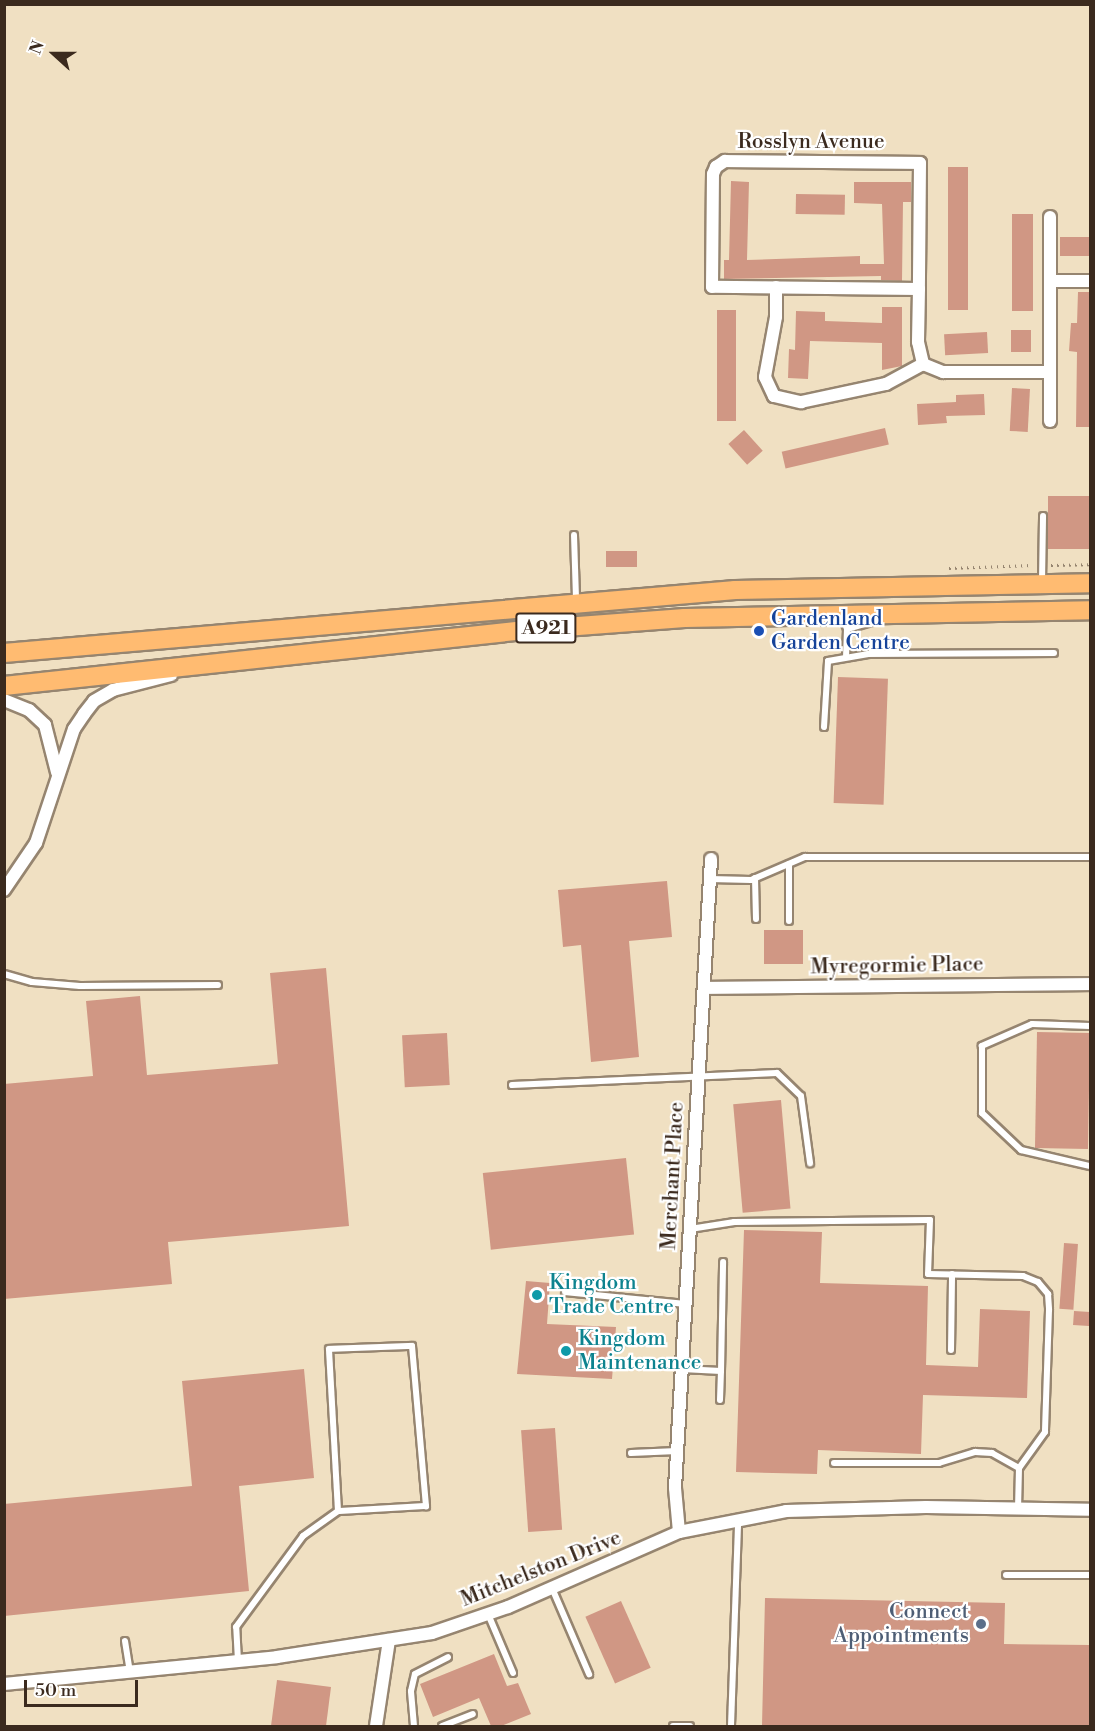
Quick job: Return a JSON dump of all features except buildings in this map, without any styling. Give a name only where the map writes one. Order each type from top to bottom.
[{"type":"main road","name":"A921","points":[[4,652],[576,601],[747,589],[1090,583]]},
{"type":"main road","name":"A921","points":[[4,686],[525,630],[685,618],[888,612],[1090,610]]},
{"type":"street","name":"Rosslyn Avenue","points":[[776,287],[712,287],[713,174],[725,161],[920,163],[919,289]]},
{"type":"street","points":[[1050,217],[1050,421]]},
{"type":"street","points":[[1050,280],[1090,281]]},
{"type":"street","points":[[776,287],[919,289],[918,342],[923,364],[886,384],[801,402],[774,396],[765,377],[776,317],[776,287]]},
{"type":"street","points":[[923,364],[943,372],[1049,372]]},
{"type":"street","points":[[4,890],[36,843],[74,729],[94,701],[104,694],[228,661]]},
{"type":"street","points":[[4,700],[29,710],[45,725],[54,750],[58,779]]},
{"type":"street","name":"Merchant Place","points":[[679,1532],[675,1488],[711,859]]},
{"type":"street","name":"Myregormie Place","points":[[704,988],[1090,984]]},
{"type":"street","name":"Mitchelston Drive","points":[[4,1684],[238,1661],[432,1633],[488,1614],[552,1588],[679,1532],[786,1511],[1090,1510]]},
{"type":"street","points":[[376,1726],[389,1640]]},
{"type":"lane","points":[[1042,583],[1043,516]]},
{"type":"lane","points":[[574,535],[576,601]]},
{"type":"lane","points":[[848,629],[888,612]]},
{"type":"lane","points":[[831,614],[842,617],[848,629],[846,657]]},
{"type":"lane","points":[[824,727],[828,661],[846,657],[1054,653]]},
{"type":"lane","points":[[710,879],[755,878],[805,857],[1090,857]]},
{"type":"lane","points":[[789,864],[789,921]]},
{"type":"lane","points":[[755,878],[756,919]]},
{"type":"lane","points":[[4,974],[32,982],[80,986],[218,985]]},
{"type":"lane","points":[[1090,1026],[1032,1024],[982,1046],[982,1113],[1021,1150],[1090,1166]]},
{"type":"lane","points":[[512,1085],[777,1073],[801,1096],[810,1163]]},
{"type":"lane","points":[[690,1229],[734,1222],[930,1220],[928,1274],[1023,1276],[1038,1282],[1048,1294],[1045,1432],[1019,1468],[1018,1509]]},
{"type":"lane","points":[[720,1400],[723,1262]]},
{"type":"lane","points":[[951,1350],[952,1274]]},
{"type":"lane","points":[[565,1292],[686,1304]]},
{"type":"lane","points":[[238,1661],[236,1627],[303,1536],[339,1511],[426,1506],[412,1346],[329,1349],[339,1511]]},
{"type":"lane","points":[[682,1369],[721,1371]]},
{"type":"lane","points":[[631,1453],[677,1451]]},
{"type":"lane","points":[[834,1463],[939,1463],[975,1452],[992,1453],[1019,1468]]},
{"type":"lane","points":[[731,1726],[738,1520]]},
{"type":"lane","points":[[1006,1575],[1090,1575]]},
{"type":"lane","points":[[552,1588],[589,1674]]},
{"type":"lane","points":[[488,1614],[513,1673]]},
{"type":"lane","points":[[125,1641],[130,1672]]},
{"type":"lane","points":[[414,1726],[411,1691],[415,1674],[448,1658]]},
{"type":"lane","points":[[442,1726],[473,1714]]},
{"type":"lane","points":[[673,1726],[690,1726]]},
{"type":"place","name":"Gardenland Garden Centre","points":[[759,631]]},
{"type":"place","name":"Kingdom Trade Centre","points":[[537,1295]]},
{"type":"place","name":"Kingdom Maintenance","points":[[566,1351]]},
{"type":"place","name":"Connect Appointments","points":[[981,1624]]}]
